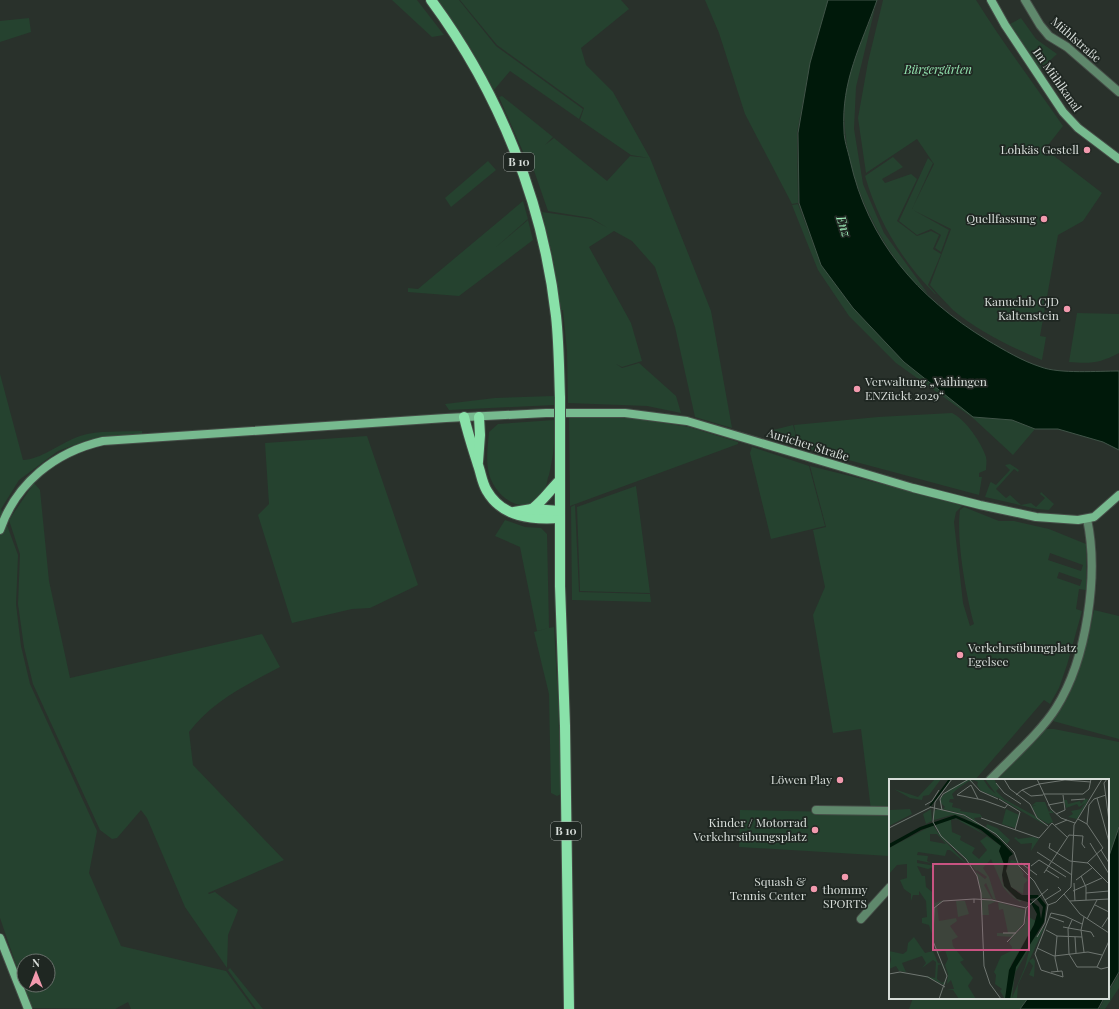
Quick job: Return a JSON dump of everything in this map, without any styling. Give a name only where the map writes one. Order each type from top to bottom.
[{"type":"main road","name":"B 10","points":[[430,0],[456,35],[484,84],[508,133],[528,186],[550,276],[558,338],[560,398],[560,515],[569,1009]]},
{"type":"main road","points":[[478,464],[480,435],[479,416]]},
{"type":"main road","points":[[464,417],[471,447],[486,490],[496,504],[510,512],[532,518],[560,515]]},
{"type":"main road","points":[[532,509],[542,502],[550,490],[560,480]]},
{"type":"main road","points":[[510,512],[532,509],[560,515]]},
{"type":"street","name":"Im Mühlkanal","points":[[990,0],[1004,25],[1063,112],[1078,128],[1119,159]]},
{"type":"street","name":"Mühlstraße","points":[[1025,0],[1040,25],[1050,36],[1067,47],[1119,92]]},
{"type":"street","name":"Auricher Straße","points":[[0,530],[14,501],[38,473],[68,452],[94,443],[121,439],[546,413],[625,413],[687,421],[810,458],[980,505],[1036,517],[1067,520],[1087,519],[1094,517],[1119,495]]},
{"type":"street","points":[[991,779],[1046,722],[1056,707],[1070,680],[1085,632],[1091,595],[1091,538],[1087,519]]},
{"type":"street","points":[[816,810],[889,811]]},
{"type":"street","points":[[861,919],[889,888]]},
{"type":"street","points":[[0,938],[28,1009]]},
{"type":"green space","points":[[392,0],[417,0],[444,35],[432,37]]},
{"type":"green space","points":[[438,0],[459,0],[496,46],[583,109],[579,119],[510,71],[494,90],[471,49]]},
{"type":"green space","points":[[460,0],[621,0],[629,9],[581,48],[586,65],[613,92],[650,158],[711,311],[732,428],[695,417],[675,327],[655,267],[632,241],[614,231],[589,247],[631,323],[642,361],[622,367],[616,364],[622,368],[639,363],[676,396],[681,413],[647,406],[568,403],[567,351],[563,310],[561,310],[553,258],[542,212],[591,219],[608,228],[591,218],[548,211],[530,159],[527,161],[499,97],[502,96],[553,137],[545,145],[554,138],[607,181],[630,156],[649,158],[631,155],[580,120],[584,108],[497,45]]},
{"type":"green space","points":[[705,0],[828,0],[810,63],[797,133],[798,203],[792,204],[745,114],[719,33]]},
{"type":"green space","name":"Bürgergärten","points":[[883,0],[976,0],[1063,126],[1045,149],[1102,193],[1083,221],[1058,235],[1040,336],[1046,337],[1042,360],[984,332],[963,318],[953,310],[930,285],[951,229],[913,210],[949,230],[941,252],[935,248],[941,235],[931,229],[917,235],[899,221],[928,158],[933,163],[912,209],[934,164],[917,139],[866,173],[858,118],[868,62]]},
{"type":"green space","points":[[875,8],[856,87],[854,129],[863,184],[884,233],[928,294],[906,273],[879,232],[857,185],[850,161],[844,111],[847,86],[856,56]]},
{"type":"green space","points":[[29,18],[31,32],[0,42],[0,21]]},
{"type":"green space","points":[[1021,18],[1036,39],[1057,54],[1040,70],[1010,24]]},
{"type":"green space","points":[[893,157],[903,167],[882,179],[885,183],[911,174],[917,179],[897,221],[917,236],[931,231],[939,235],[933,249],[941,254],[928,285],[936,294],[912,268],[892,240],[870,193],[865,176]]},
{"type":"green space","points":[[488,161],[496,170],[451,207],[445,198]]},
{"type":"green space","points":[[523,201],[528,219],[495,248],[528,220],[533,240],[459,296],[408,292],[408,288],[418,289]]},
{"type":"green space","points":[[798,204],[821,265],[853,308],[904,362],[973,417],[1012,420],[1035,429],[1013,455],[973,418],[896,363],[849,316],[818,270],[792,205]]},
{"type":"green space","points":[[1077,313],[1119,314],[1119,353],[1095,362],[1069,362]]},
{"type":"green space","points":[[0,374],[23,460],[37,457],[73,439],[87,434],[142,431],[142,434],[108,436],[88,440],[58,451],[19,480],[1,509],[18,555],[16,604],[21,646],[30,684],[97,831],[89,873],[121,946],[226,971],[254,1009],[131,1009],[128,1002],[115,1009],[31,1008],[26,993],[56,993],[56,953],[16,953],[16,964],[0,918]]},
{"type":"green space","points":[[554,396],[554,405],[449,410],[445,404],[495,398]]},
{"type":"green space","points":[[952,413],[968,426],[981,445],[986,457],[986,470],[979,473],[979,477],[982,477],[979,495],[770,439],[769,431],[793,425],[797,440],[794,425],[878,417]]},
{"type":"green space","points":[[625,417],[689,427],[738,442],[738,444],[570,506],[569,418]]},
{"type":"green space","points":[[554,420],[553,454],[545,490],[538,499],[529,504],[520,505],[511,502],[496,489],[491,479],[487,460],[489,432],[498,424]]},
{"type":"green space","points":[[367,436],[418,585],[370,608],[352,609],[292,623],[258,515],[269,504],[265,443]]},
{"type":"green space","points":[[752,447],[809,466],[825,526],[771,539],[750,453]]},
{"type":"green space","points":[[1010,464],[1019,470],[1018,472],[1014,469],[996,489],[1006,498],[1010,495],[1021,505],[1031,503],[1036,507],[1045,498],[1040,494],[1041,492],[1054,504],[1049,510],[1037,509],[985,497],[990,483],[991,482],[996,485],[1010,470],[1005,465]]},
{"type":"green space","points":[[810,466],[954,502],[962,506],[956,512],[954,522],[963,603],[970,626],[974,624],[965,583],[959,536],[960,510],[964,507],[999,521],[1014,521],[1049,529],[1086,544],[1086,590],[1079,589],[1076,609],[1082,611],[1059,688],[1050,704],[1044,700],[976,779],[889,779],[889,810],[871,810],[861,729],[833,733],[813,615],[825,587],[813,530],[826,527]],"holes":[[[1050,553],[1083,565],[1081,571],[1048,560]],[[1059,572],[1082,580],[1080,586],[1057,578]]]},
{"type":"green space","points":[[34,483],[40,490],[49,581],[70,678],[262,634],[280,667],[219,702],[198,721],[189,732],[193,765],[284,860],[208,893],[215,892],[238,910],[228,935],[227,968],[185,907],[147,818],[141,810],[117,838],[112,839],[100,830],[33,684],[24,647],[18,604],[20,554],[9,520]]},
{"type":"green space","points":[[636,486],[650,593],[580,591],[577,507]]},
{"type":"green space","points":[[575,505],[579,592],[650,594],[651,602],[572,600],[571,507]]},
{"type":"green space","points":[[505,520],[525,527],[541,528],[547,534],[549,628],[537,631],[520,547],[495,536]]},
{"type":"green space","points":[[1094,610],[1119,616],[1119,739],[1053,721],[1068,696],[1080,668]]},
{"type":"green space","points":[[554,627],[561,794],[557,796],[551,793],[549,694],[534,632]]},
{"type":"green space","points":[[1043,729],[1054,729],[1119,742],[1119,827],[1109,856],[1109,779],[997,779]]},
{"type":"green space","name":"Kinder / Motorrad Verkehrsübungsplatz","points":[[740,810],[889,813],[889,856],[739,847]]},
{"type":"green space","points":[[230,968],[263,1009],[256,1009],[228,970]]},
{"type":"green space","points":[[1119,974],[1119,988],[1105,1009],[1099,1009],[1104,999],[1109,999],[1109,991]]},
{"type":"green space","points":[[913,999],[1027,999],[1020,1009],[909,1009]]},
{"type":"water","name":"Enz","points":[[828,0],[877,0],[853,64],[849,79],[844,113],[844,131],[846,146],[858,189],[869,216],[883,241],[899,264],[918,286],[962,323],[987,340],[1027,362],[1049,369],[1079,372],[1119,371],[1119,450],[1103,442],[1058,429],[1035,429],[1012,420],[973,417],[904,362],[853,308],[821,265],[799,203],[798,133],[810,63]]},
{"type":"water","points":[[1119,827],[1119,972],[1109,989],[1109,856]]},
{"type":"water","points":[[1027,999],[1103,999],[1098,1009],[1020,1009]]},
{"type":"place","name":"Lohkäs Gestell","points":[[1087,150]]},
{"type":"place","name":"Quellfassung","points":[[1044,219]]},
{"type":"place","name":"Kanuclub CJD Kaltenstein","points":[[1067,309]]},
{"type":"place","name":"Verwaltung „Vaihingen ENZückt 2029“","points":[[857,389]]},
{"type":"place","name":"Verkehrsübungplatz Egelsee","points":[[960,655]]},
{"type":"place","name":"Löwen Play","points":[[840,780]]},
{"type":"place","name":"Kinder / Motorrad Verkehrsübungsplatz","points":[[815,830]]},
{"type":"place","name":"thommy SPORTS","points":[[845,877]]},
{"type":"place","name":"Squash & Tennis Center","points":[[814,889]]}]
